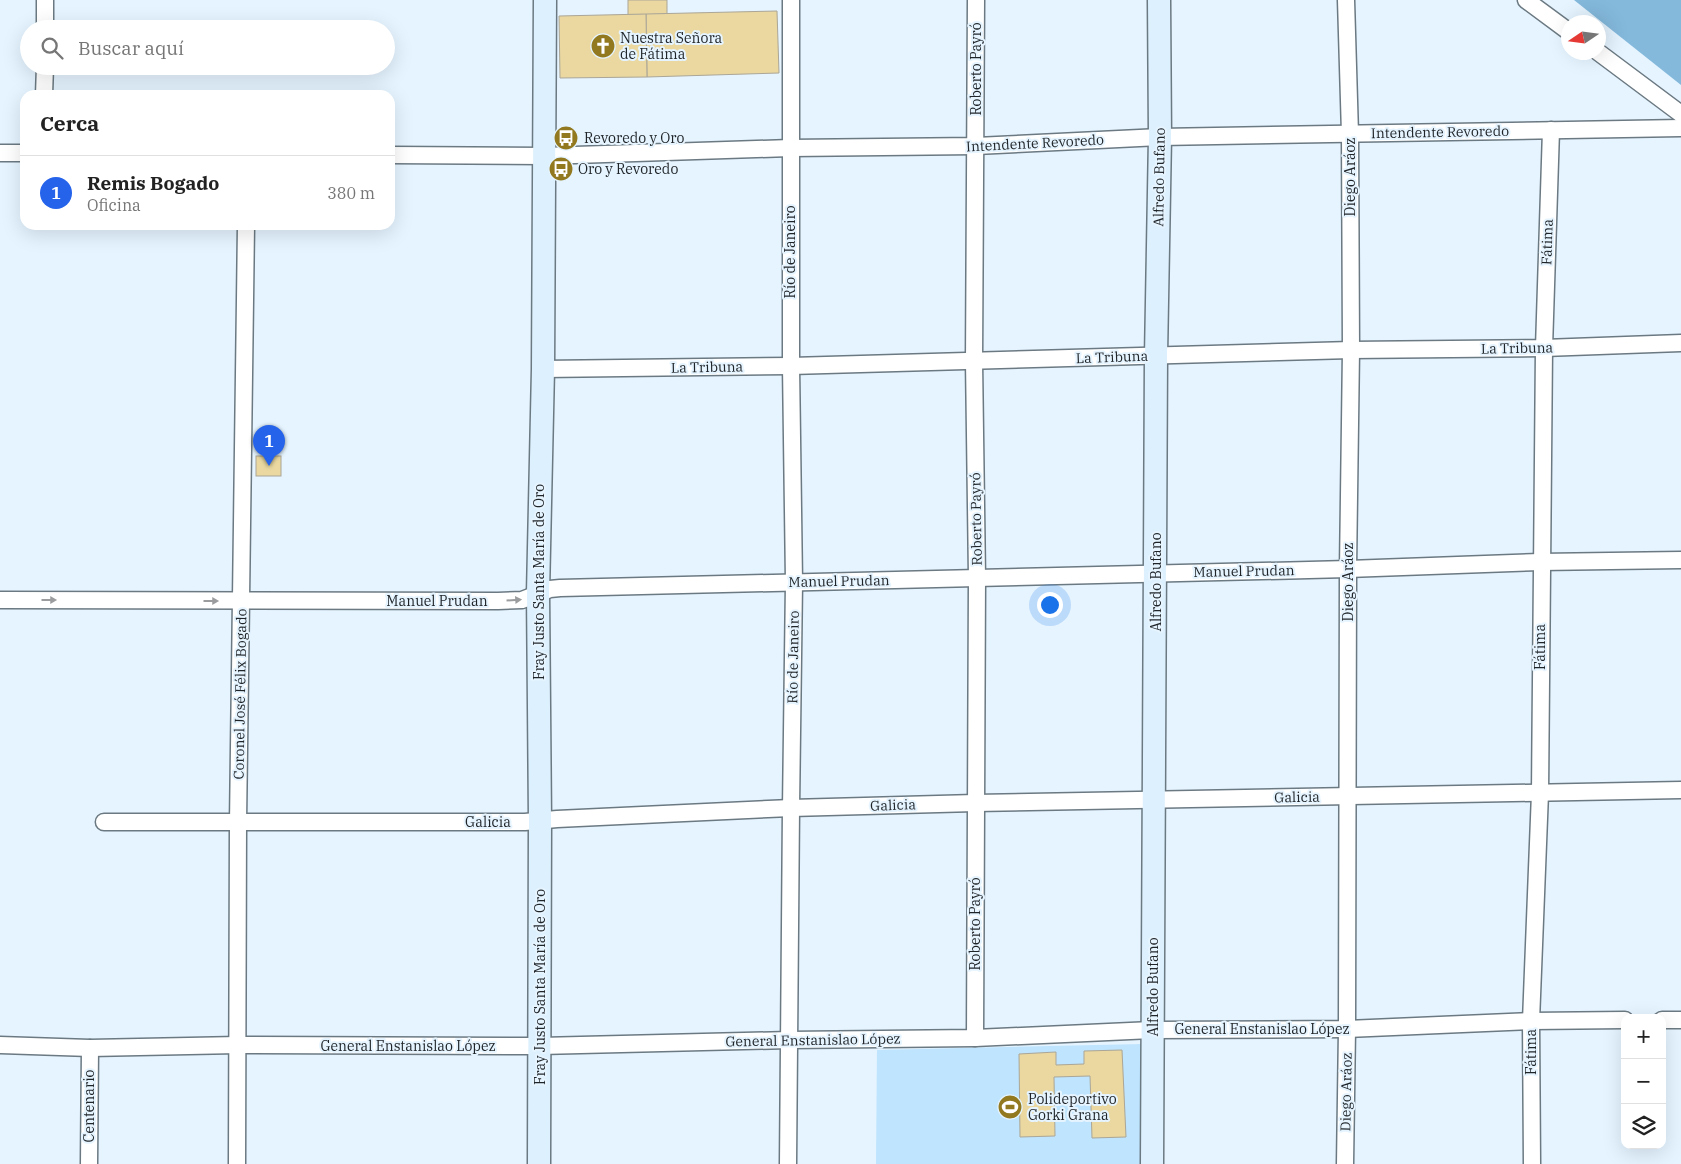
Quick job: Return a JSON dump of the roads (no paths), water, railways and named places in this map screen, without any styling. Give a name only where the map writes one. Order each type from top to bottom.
[{"type":"street","points":[[45,0],[45,20]]},
{"type":"street","name":"Fray Justo Santa María de Oro","points":[[539,1164],[540,820],[538,593],[543,369],[545,0]]},
{"type":"street","name":"Río de Janeiro","points":[[788,1164],[794,582],[790,366],[791,0]]},
{"type":"street","name":"Roberto Payró","points":[[975,1038],[977,578],[974,361],[976,0]]},
{"type":"street","name":"Alfredo Bufano","points":[[1152,1164],[1156,356],[1160,137],[1159,0]]},
{"type":"street","name":"Diego Aráoz","points":[[1345,1164],[1348,569],[1352,350],[1350,134],[1346,0]]},
{"type":"street","points":[[1526,0],[1561,26]]},
{"type":"street","points":[[1606,58],[1681,114]]},
{"type":"street","points":[[44,75],[44,90]]},
{"type":"street","name":"Intendente Revoredo","points":[[395,155],[545,156],[790,148],[976,146],[1160,137],[1681,128]]},
{"type":"street","name":"Fátima","points":[[1532,1164],[1531,1021],[1540,793],[1540,562],[1551,130]]},
{"type":"street","points":[[0,153],[20,153]]},
{"type":"street","name":"Coronel José Félix Bogado","points":[[237,1164],[238,823],[246,230]]},
{"type":"street","name":"La Tribuna","points":[[543,369],[790,366],[1681,343]]},
{"type":"street","name":"Manuel Prudan","points":[[0,600],[498,601],[522,600],[550,589],[560,588],[1348,569],[1540,562],[1681,560]]},
{"type":"street","name":"Galicia","points":[[104,822],[525,822],[791,808],[1154,799],[1681,790]]},
{"type":"street","name":"General Enstanislao López","points":[[0,1045],[90,1048],[238,1045],[540,1046],[975,1038],[1152,1030],[1347,1029],[1531,1021],[1621,1020]]},
{"type":"street","points":[[1666,1020],[1681,1020]]},
{"type":"street","name":"Centenario","points":[[89,1164],[90,1048]]},
{"type":"place","name":"Nuestra Señora de Fátima","points":[[603,46]]},
{"type":"place","name":"Revoredo y Oro","points":[[566,138]]},
{"type":"place","name":"Oro y Revoredo","points":[[561,169]]},
{"type":"place","name":"Remis Bogado","points":[[269,466]]},
{"type":"place","name":"Polideportivo Gorki Grana","points":[[1010,1107]]}]
